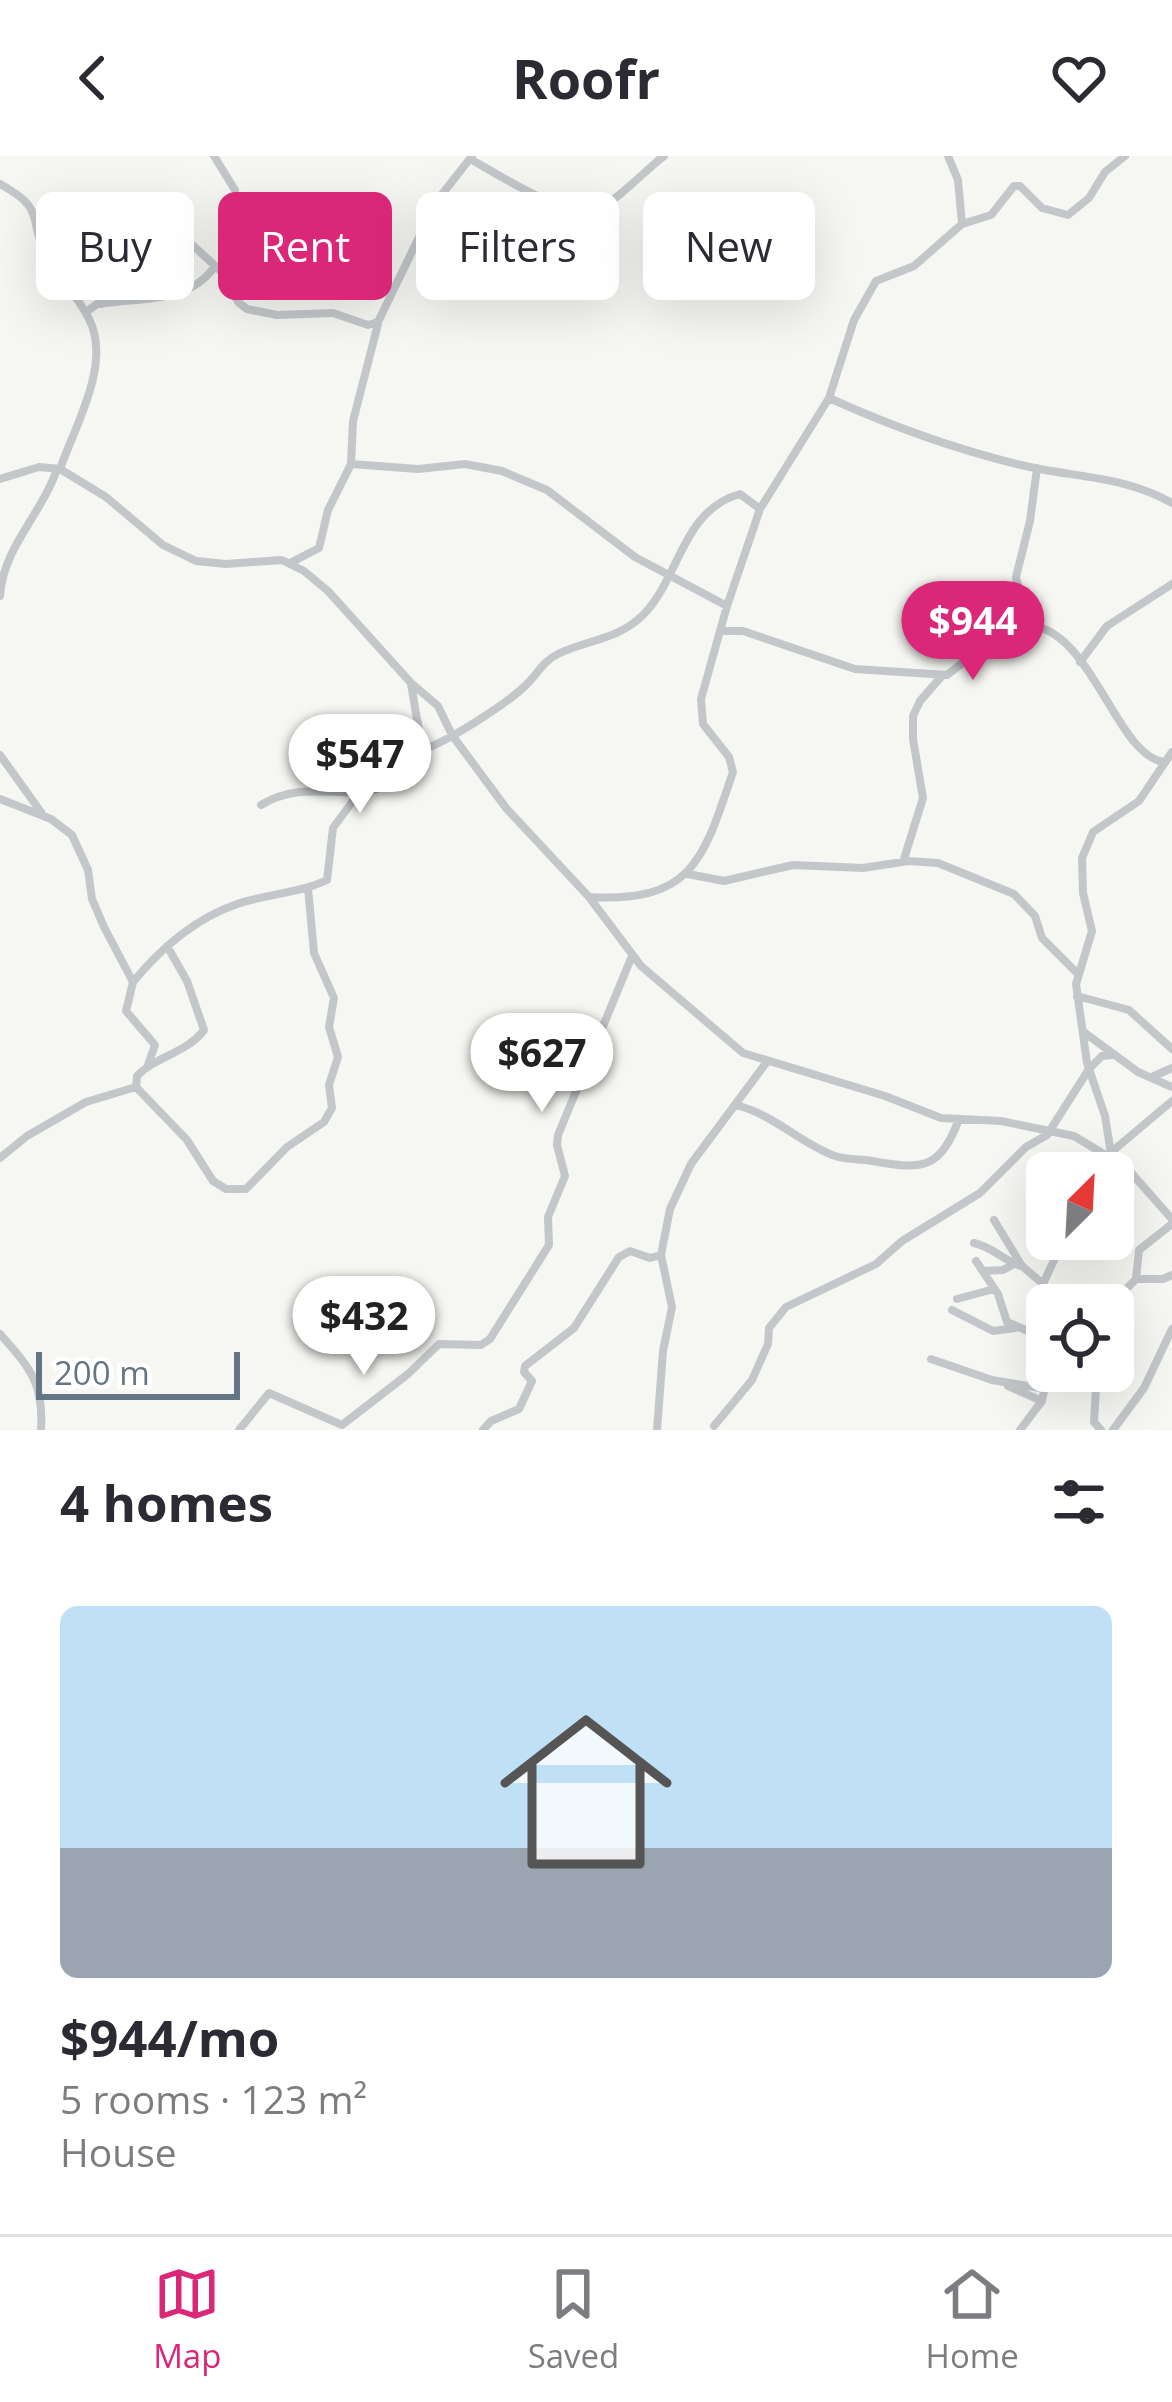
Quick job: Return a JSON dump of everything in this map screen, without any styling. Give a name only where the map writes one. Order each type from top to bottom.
[{"type":"street","points":[[214,156],[235,190]]},
{"type":"street","points":[[292,562],[319,548],[328,509],[351,464],[353,421],[378,322],[436,202],[471,158],[562,206],[586,211],[610,202],[664,156]]},
{"type":"street","points":[[948,156],[958,180],[962,224]]},
{"type":"street","points":[[589,897],[651,894],[672,887],[688,874],[733,772],[731,760],[706,729],[700,712],[727,606],[760,509],[829,398],[854,320],[876,281],[914,266],[962,224],[991,215],[1014,186],[1042,208],[1068,215],[1125,156]]},
{"type":"street","points":[[0,184],[34,209],[44,252],[96,334],[96,358],[59,469],[5,563],[0,596]]},
{"type":"street","points":[[86,312],[148,266],[171,230],[182,232],[215,266],[238,302],[254,312],[333,313],[368,325],[378,322]]},
{"type":"street","points":[[98,304],[178,294],[201,284],[215,266]]},
{"type":"street","points":[[829,398],[904,432],[1037,468],[1127,482],[1172,503]]},
{"type":"street","points":[[351,464],[418,469],[464,464],[502,471],[554,494],[618,544],[727,606]]},
{"type":"street","points":[[0,479],[39,467],[59,469],[116,505],[164,544],[196,561],[292,562],[328,591],[410,683],[438,706],[452,735],[506,808],[589,897],[632,956],[732,1046],[766,1063],[885,1096],[941,1118],[1001,1120],[1049,1130],[1079,1138],[1104,1152]]},
{"type":"street","points":[[903,862],[924,795],[912,733],[920,701],[941,677],[969,657],[1012,637],[1024,625],[1027,616],[1017,595],[1016,577],[1037,468]]},
{"type":"street","points":[[422,750],[515,694],[552,656],[607,638],[643,615],[698,521],[715,505],[740,494],[760,509]]},
{"type":"street","points":[[1080,662],[1107,626],[1172,584]]},
{"type":"street","points":[[1024,625],[1049,630],[1101,686],[1145,755],[1165,762]]},
{"type":"street","points":[[719,632],[743,631],[855,669],[941,677]]},
{"type":"street","points":[[261,806],[293,791],[358,794],[393,785],[418,763],[422,750],[410,683]]},
{"type":"street","points":[[1110,1152],[1105,1116],[1089,1069],[1076,972],[1092,931],[1082,893],[1085,846],[1100,826],[1146,794],[1172,752]]},
{"type":"street","points":[[0,755],[42,814]]},
{"type":"street","points":[[148,1065],[155,1045],[126,1007],[133,982],[186,930],[235,905],[308,888],[329,878],[331,834],[358,794]]},
{"type":"street","points":[[0,799],[42,814],[72,836],[88,870],[98,913],[133,982]]},
{"type":"street","points":[[688,874],[724,881],[793,865],[947,865],[1010,891],[1032,911],[1042,938],[1076,972]]},
{"type":"street","points":[[166,946],[187,981],[204,1030],[188,1045],[148,1065],[137,1076],[136,1087],[187,1140],[213,1181],[226,1189],[246,1189],[287,1147],[327,1118],[333,1104],[328,1084],[338,1057],[329,1027],[334,998],[314,953],[308,888]]},
{"type":"street","points":[[239,1430],[269,1393],[342,1425],[440,1344],[481,1345],[490,1339],[549,1246],[548,1216],[566,1176],[558,1135],[632,956]]},
{"type":"street","points":[[1078,996],[1129,1010],[1172,1049]]},
{"type":"street","points":[[1084,1032],[1138,1072],[1172,1087]]},
{"type":"street","points":[[715,1426],[752,1380],[768,1343],[769,1328],[787,1307],[871,1267],[902,1240],[956,1210],[1049,1130],[1089,1069],[1102,1056],[1112,1055]]},
{"type":"street","points":[[657,1430],[671,1307],[662,1255],[670,1209],[683,1176],[766,1063]]},
{"type":"street","points":[[1152,1076],[1172,1068]]},
{"type":"street","points":[[0,1158],[27,1136],[86,1102],[136,1087]]},
{"type":"street","points":[[1115,1152],[1172,1101]]},
{"type":"street","points":[[736,1105],[777,1121],[835,1155],[904,1166],[921,1166],[938,1157],[952,1142],[959,1119]]},
{"type":"street","points":[[1131,1284],[1139,1250],[1172,1222],[1134,1175]]},
{"type":"street","points":[[994,1220],[1018,1265]]},
{"type":"street","points":[[974,1243],[992,1247],[1042,1283],[1054,1260]]},
{"type":"street","points":[[484,1430],[486,1424],[514,1413],[524,1403],[532,1381],[525,1366],[574,1328],[619,1257],[631,1251],[650,1258],[662,1255]]},
{"type":"street","points":[[976,1261],[994,1288],[1005,1319],[1026,1331]]},
{"type":"street","points":[[983,1271],[1018,1265]]},
{"type":"street","points":[[1136,1279],[1172,1276]]},
{"type":"street","points":[[957,1299],[994,1288]]},
{"type":"street","points":[[952,1310],[993,1331],[1016,1327]]},
{"type":"street","points":[[1113,1430],[1144,1388],[1172,1329]]},
{"type":"street","points":[[0,1334],[42,1393],[41,1430]]},
{"type":"street","points":[[932,1359],[1042,1401]]},
{"type":"street","points":[[1001,1382],[1026,1386]]},
{"type":"street","points":[[1020,1430],[1045,1392]]},
{"type":"street","points":[[1096,1392],[1094,1422],[1101,1430]]}]
